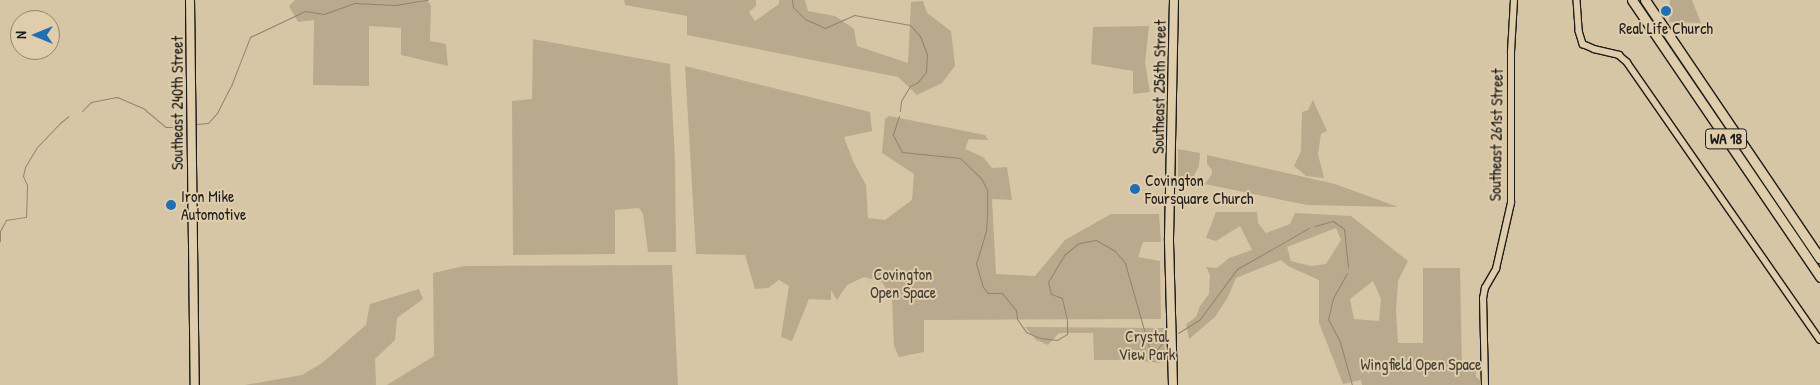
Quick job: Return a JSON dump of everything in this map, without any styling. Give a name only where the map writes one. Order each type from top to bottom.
[{"type":"highway","name":"WA 18","points":[[1632,0],[1820,277]]},
{"type":"highway","name":"WA 18","points":[[1645,0],[1820,258]]},
{"type":"main road","name":"Southeast 240th Street","points":[[190,0],[195,385]]},
{"type":"main road","name":"Southeast 256th Street","points":[[1173,385],[1169,238],[1174,0]]},
{"type":"street","name":"Southeast 261st Street","points":[[1484,385],[1483,299],[1485,288],[1496,269],[1511,203],[1511,52],[1514,0]]},
{"type":"street","points":[[1577,0],[1579,31],[1583,44],[1594,49],[1620,55],[1627,62],[1820,340]]},
{"type":"green space","points":[[295,0],[427,0],[431,6],[430,41],[446,44],[448,66],[401,55],[401,28],[369,26],[369,86],[313,85],[314,20],[298,22],[289,6]]},
{"type":"green space","points":[[624,0],[756,0],[756,6],[749,12],[755,21],[779,4],[779,0],[805,0],[808,11],[835,16],[854,29],[857,46],[908,63],[911,2],[923,1],[927,13],[951,31],[955,66],[942,83],[917,95],[898,77],[687,35],[687,16],[625,5]]},
{"type":"green space","points":[[1670,0],[1692,0],[1701,23],[1669,22]]},
{"type":"green space","points":[[1149,26],[1145,63],[1150,92],[1133,94],[1133,71],[1091,64],[1093,27]]},
{"type":"green space","points":[[533,39],[670,64],[675,161],[676,252],[648,252],[643,214],[639,208],[615,210],[615,254],[513,255],[512,101],[532,99]]},
{"type":"green space","name":"Covington Open Space","points":[[685,66],[870,112],[872,131],[844,137],[853,161],[866,185],[868,218],[885,220],[912,200],[914,174],[882,153],[885,119],[889,116],[985,135],[988,140],[969,139],[965,149],[983,157],[992,168],[1007,167],[1012,200],[992,199],[996,274],[1035,276],[1065,240],[1111,214],[1159,214],[1161,242],[1143,242],[1138,257],[1160,261],[1161,319],[924,320],[924,352],[899,357],[894,346],[892,299],[882,282],[864,277],[847,285],[837,300],[831,290],[831,300],[809,299],[792,341],[781,337],[789,286],[779,280],[768,288],[755,289],[745,255],[696,254]]},
{"type":"green space","points":[[1313,100],[1327,131],[1321,134],[1318,154],[1324,178],[1306,176],[1294,166],[1301,151],[1302,112],[1308,110]]},
{"type":"green space","points":[[1178,149],[1200,153],[1199,166],[1194,175],[1200,183],[1178,178]]},
{"type":"green space","points":[[1207,155],[1335,184],[1398,207],[1307,205],[1205,184],[1212,174],[1212,170],[1207,164]]},
{"type":"green space","name":"Wingfield Open Space","points":[[1216,212],[1257,212],[1258,223],[1266,233],[1290,224],[1295,213],[1351,216],[1408,261],[1398,281],[1396,311],[1398,343],[1423,343],[1423,268],[1460,268],[1462,370],[1476,370],[1476,377],[1480,380],[1480,385],[1362,385],[1361,380],[1343,384],[1319,323],[1319,280],[1288,266],[1281,260],[1236,278],[1227,299],[1215,317],[1189,339],[1186,324],[1196,317],[1200,306],[1209,294],[1210,275],[1206,267],[1217,268],[1229,258],[1252,250],[1240,226],[1216,241],[1206,238]],"holes":[[[1336,228],[1341,240],[1326,264],[1311,266],[1291,261],[1287,247]],[[1373,281],[1381,299],[1379,321],[1354,319],[1350,299]]]},
{"type":"green space","points":[[672,265],[678,385],[387,385],[434,356],[433,273],[464,266]]},
{"type":"green space","points":[[419,289],[423,299],[397,318],[395,340],[375,359],[376,385],[245,385],[302,375],[322,363],[366,325],[370,304]]},
{"type":"green space","name":"Crystal View Park","points":[[1025,327],[1164,328],[1165,359],[1160,363],[1131,360],[1094,360],[1093,333],[1059,333],[1048,345],[1036,340]]},
{"type":"waterway","points":[[196,124],[208,123],[217,113],[231,86],[250,37],[305,11],[324,14],[355,3],[395,5],[428,0]]},
{"type":"waterway","points":[[792,0],[793,7],[805,19],[825,28],[854,15],[910,25],[920,36],[927,54],[926,72],[918,82],[910,86],[901,101],[900,111]]},
{"type":"waterway","points":[[82,111],[91,102],[117,97],[143,108],[166,127],[184,127]]},
{"type":"waterway","points":[[0,241],[0,231],[6,220],[26,217],[27,185],[23,176],[25,167],[37,147],[69,116]]},
{"type":"waterway","points":[[899,116],[893,135],[902,152],[960,158],[981,178],[987,190],[986,231],[976,263],[983,287],[988,293],[1002,293],[1016,310],[1017,319],[1026,332],[1040,338],[1057,340],[1067,334],[1067,320],[1062,298],[1051,294],[1048,282],[1064,255],[1079,243],[1096,240],[1115,251],[1125,263],[1150,351],[1155,352],[1163,342]]},
{"type":"waterway","points":[[1315,226],[1333,221],[1344,229],[1348,268]]},
{"type":"waterway","points":[[1178,333],[1200,319],[1237,269],[1309,228]]},
{"type":"waterway","points":[[1347,273],[1333,298],[1328,319],[1340,342],[1352,385]]},
{"type":"place","name":"Real Life Church","points":[[1666,11]]},
{"type":"place","name":"Covington Foursquare Church","points":[[1135,189]]},
{"type":"place","name":"Iron Mike Automotive","points":[[171,205]]}]
